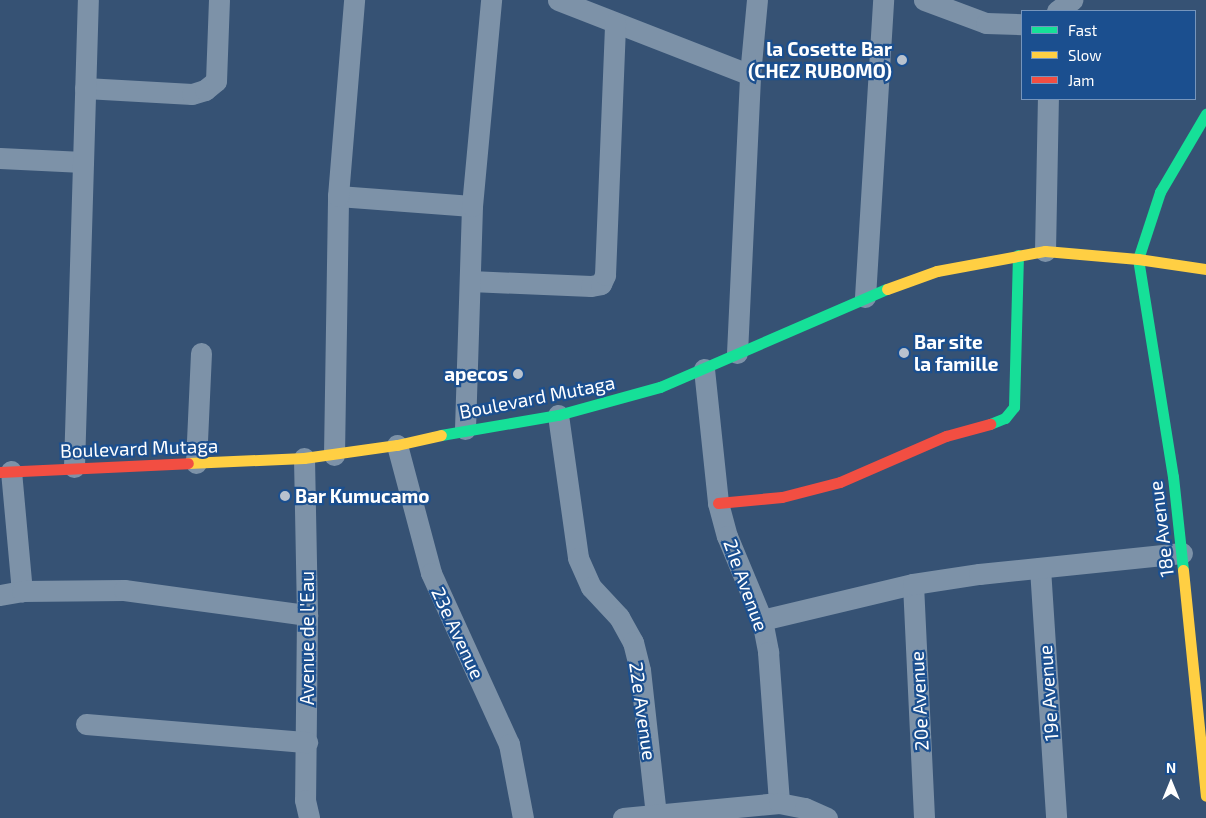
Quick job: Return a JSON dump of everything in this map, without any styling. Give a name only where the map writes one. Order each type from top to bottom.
[{"type":"street","points":[[74,467],[88,0]]},
{"type":"street","points":[[85,88],[192,94],[206,90],[216,81],[219,0]]},
{"type":"street","points":[[334,455],[338,196],[354,0]]},
{"type":"street","points":[[465,429],[472,206],[491,0]]},
{"type":"street","points":[[558,0],[750,74]]},
{"type":"street","points":[[737,353],[750,74],[757,0]]},
{"type":"street","points":[[865,297],[883,0]]},
{"type":"street","points":[[924,0],[986,24],[1021,24]]},
{"type":"street","points":[[1058,10],[1072,0]]},
{"type":"street","points":[[470,281],[591,286],[601,284],[605,275],[615,23]]},
{"type":"street","points":[[1045,250],[1048,100]]},
{"type":"street","points":[[1138,259],[1160,192],[1206,114]]},
{"type":"street","points":[[0,158],[83,162]]},
{"type":"street","points":[[338,196],[472,206]]},
{"type":"street","name":"Boulevard Mutaga","points":[[6,472],[74,467],[196,464],[334,455],[397,445],[465,429],[558,414],[660,387],[865,297],[938,271],[1045,250],[1138,259],[1206,269]]},
{"type":"street","points":[[718,503],[782,497],[840,482],[946,436],[992,424],[1005,418],[1014,407],[1018,255]]},
{"type":"street","name":"18e Avenue","points":[[1138,259],[1173,477],[1205,769],[1206,796]]},
{"type":"street","points":[[196,464],[201,353]]},
{"type":"street","name":"21e Avenue","points":[[704,369],[718,503],[727,536],[762,620],[768,652],[779,803]]},
{"type":"street","name":"22e Avenue","points":[[558,414],[578,558],[591,587],[619,617],[633,642],[640,670],[656,816]]},
{"type":"street","name":"23e Avenue","points":[[397,445],[431,573],[509,744],[523,818]]},
{"type":"street","name":"Avenue de l'Eau","points":[[304,458],[308,615],[308,742],[305,800],[309,818]]},
{"type":"street","points":[[6,472],[22,591]]},
{"type":"street","points":[[762,620],[913,584],[1182,553]]},
{"type":"street","name":"19e Avenue","points":[[1040,568],[1056,818]]},
{"type":"street","name":"20e Avenue","points":[[913,584],[924,818]]},
{"type":"street","points":[[0,594],[22,591],[124,590],[308,615]]},
{"type":"street","points":[[86,724],[308,742]]},
{"type":"street","points":[[624,818],[779,803],[805,808],[828,818]]},
{"type":"traffic: fast","points":[[1183,570],[1173,477],[1138,259],[1160,192],[1206,114]]},
{"type":"traffic: fast","points":[[990,424],[1005,418],[1014,407],[1018,255]]},
{"type":"traffic: fast","points":[[441,435],[558,415],[660,387],[887,289]]},
{"type":"traffic: slow","points":[[887,289],[937,271],[1045,251],[1138,259],[1206,269]]},
{"type":"traffic: slow","points":[[188,463],[304,458],[397,445],[441,435]]},
{"type":"traffic: slow","points":[[1183,570],[1206,796]]},
{"type":"traffic: jam","points":[[718,503],[782,497],[840,482],[946,436],[990,424]]},
{"type":"traffic: jam","points":[[0,472],[188,463]]},
{"type":"place","name":"la Cosette Bar (CHEZ RUBOMO)","points":[[902,60]]},
{"type":"place","name":"Bar site la famille","points":[[904,353]]},
{"type":"place","name":"apecos","points":[[518,374]]},
{"type":"place","name":"Bar Kumucamo","points":[[285,496]]}]
